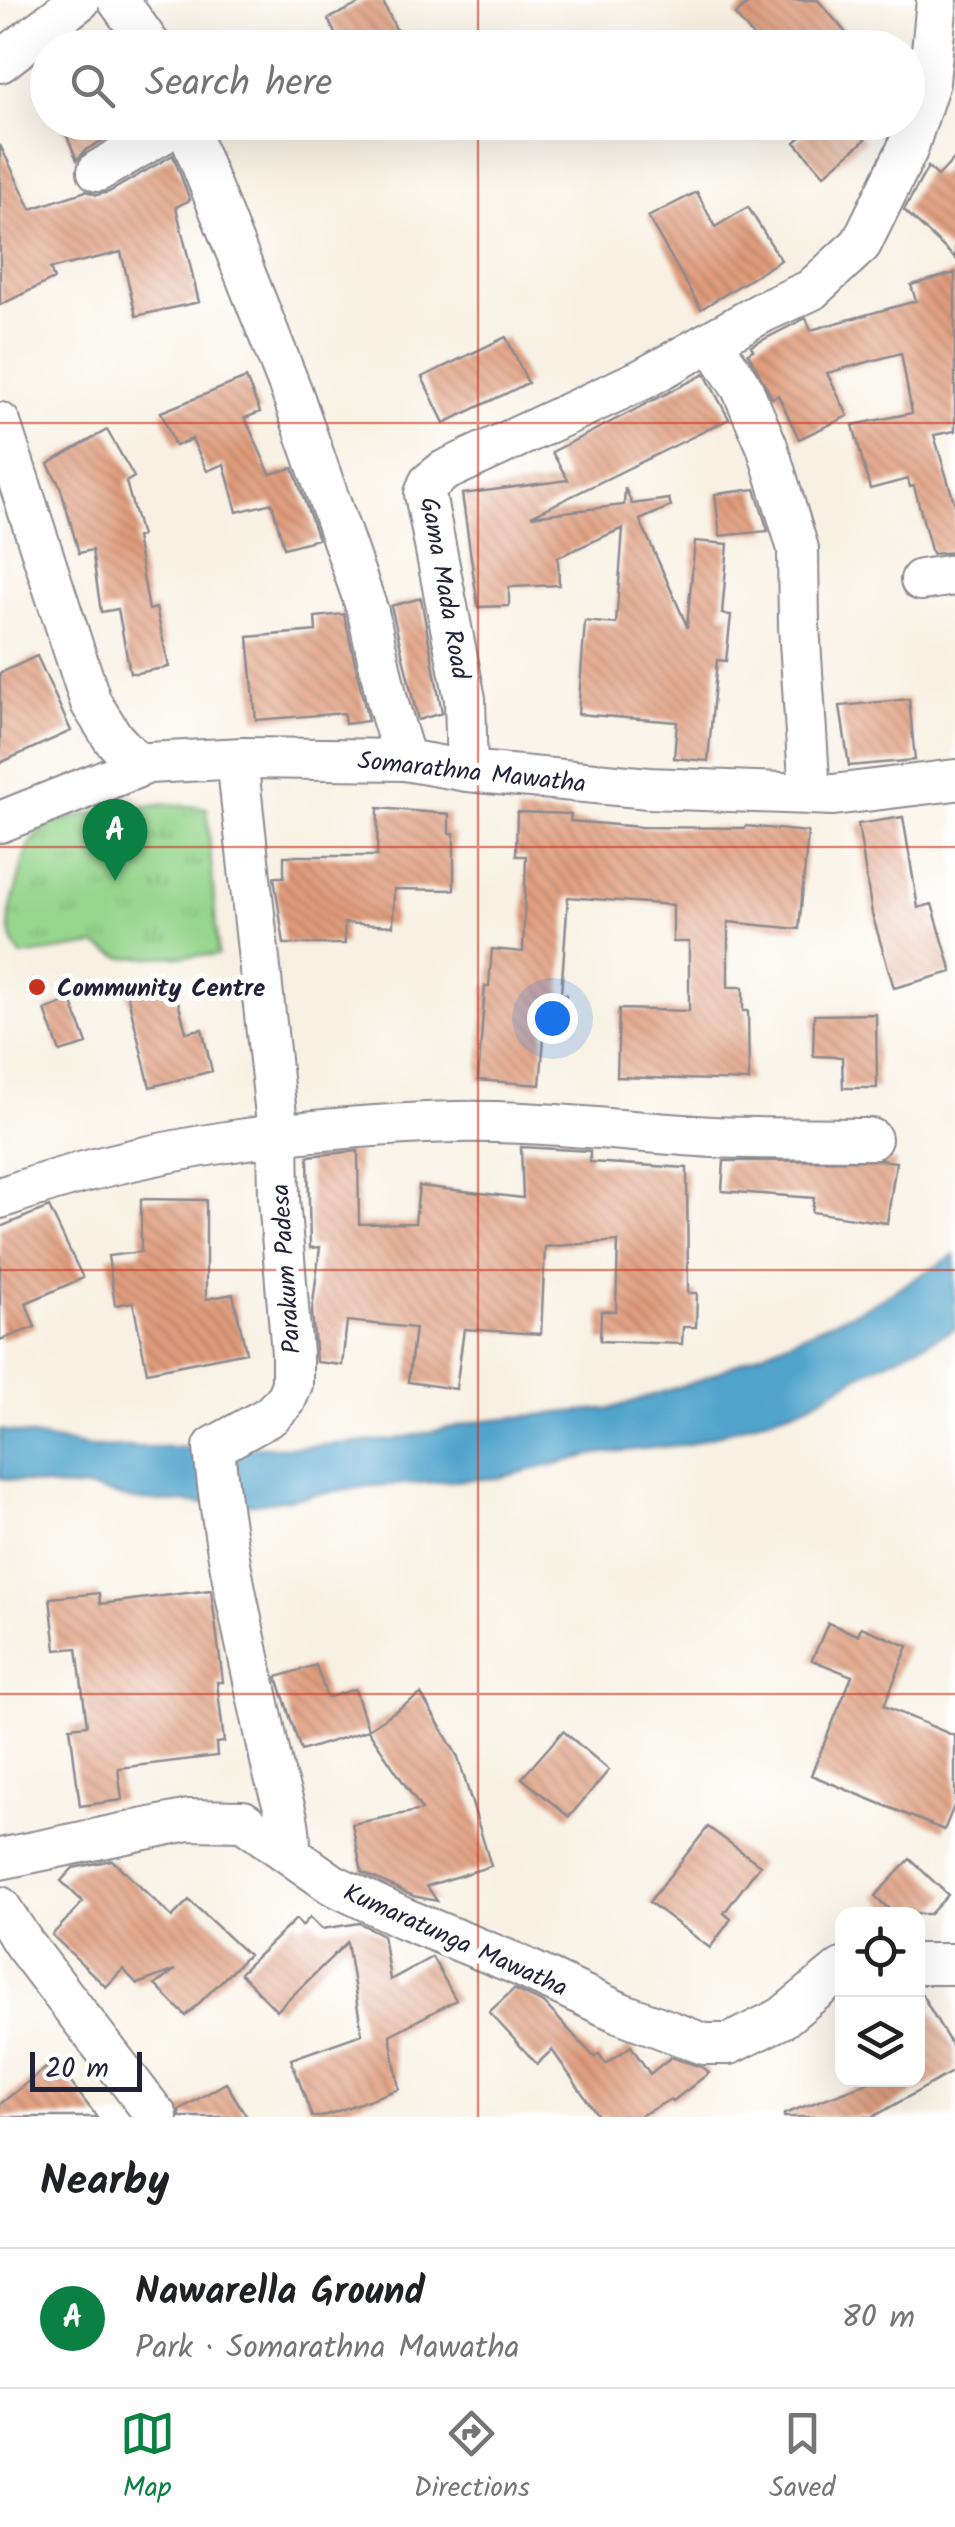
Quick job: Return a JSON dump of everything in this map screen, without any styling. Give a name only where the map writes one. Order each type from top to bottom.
[{"type":"street","points":[[41,30],[80,0]]},
{"type":"street","points":[[118,0],[139,30]]},
{"type":"street","name":"Gama Mada Road","points":[[925,94],[938,0]]},
{"type":"street","points":[[0,62],[30,39]]},
{"type":"street","points":[[98,170],[152,140]]},
{"type":"street","points":[[191,140],[290,390],[368,612],[388,704],[406,760]]},
{"type":"street","name":"Gama Mada Road","points":[[467,771],[465,698],[425,494],[428,483],[444,471],[643,379],[763,312],[811,290],[861,244],[910,140]]},
{"type":"street","points":[[712,342],[742,388],[768,446],[798,549],[810,794]]},
{"type":"street","points":[[0,423],[92,703],[113,738],[139,766]]},
{"type":"street","name":"Parakum Padesa","points":[[237,759],[278,1133],[292,1384],[285,1401],[270,1416],[214,1448],[229,1561],[272,1765],[291,1824],[290,1852]]},
{"type":"street","name":"Somarathna Mawatha","points":[[0,822],[148,762],[406,760],[467,771],[649,788],[834,795],[955,780]]},
{"type":"street","points":[[0,1198],[88,1169],[160,1152],[278,1133],[456,1122],[871,1140]]},
{"type":"street","name":"Kumaratunga Mawatha","points":[[0,1859],[189,1820],[243,1821],[332,1884],[402,1918],[514,1962],[621,2013],[704,2044],[729,2044],[782,2018],[835,1975]]},
{"type":"street","points":[[0,1908],[157,2117]]},
{"type":"street","points":[[925,1964],[955,1964]]},
{"type":"green space","points":[[168,804],[207,808],[218,955],[123,958],[95,945],[21,956],[12,940],[10,916],[24,859],[39,832],[81,816]]},
{"type":"water","points":[[955,1255],[955,1329],[871,1369],[808,1405],[689,1444],[596,1454],[498,1478],[371,1486],[255,1504],[134,1500],[92,1489],[0,1478],[0,1430],[91,1447],[298,1447],[393,1440],[485,1420],[613,1408],[697,1381],[868,1306]]},
{"type":"building","points":[[367,0],[382,0],[396,30],[333,30],[328,19]]},
{"type":"building","points":[[752,0],[818,0],[844,30],[748,30],[735,15]]},
{"type":"building","points":[[69,140],[103,140],[86,150],[77,160]]},
{"type":"building","points":[[797,140],[865,140],[824,175]]},
{"type":"building","points":[[0,145],[31,209],[86,191],[97,195],[109,192],[173,155],[190,200],[176,207],[199,302],[136,316],[121,252],[50,269],[54,279],[0,305]]},
{"type":"building","points":[[955,158],[955,258],[904,210],[928,167],[938,176]]},
{"type":"building","points":[[697,192],[715,227],[748,207],[781,260],[701,309],[648,217]]},
{"type":"building","points":[[955,273],[955,431],[934,435],[955,505],[955,552],[932,554],[914,486],[910,487],[908,479],[870,489],[853,425],[912,413],[901,353],[827,373],[848,416],[799,439],[778,395],[772,398],[748,353],[753,350],[751,346],[806,318],[811,330],[916,301],[911,285]]},
{"type":"building","points":[[506,337],[528,383],[444,423],[422,377]]},
{"type":"building","points":[[705,374],[729,419],[531,516],[624,505],[625,488],[632,504],[669,499],[671,506],[640,520],[687,626],[695,541],[728,544],[722,614],[731,615],[726,661],[717,660],[708,761],[674,758],[677,722],[578,714],[585,621],[616,624],[623,528],[558,557],[559,585],[509,587],[509,606],[478,607],[462,494],[568,480],[552,452]]},
{"type":"building","points":[[246,378],[260,412],[245,418],[270,474],[293,468],[318,539],[284,548],[272,503],[237,512],[224,464],[207,471],[192,439],[175,446],[161,412]]},
{"type":"building","points":[[107,430],[134,477],[126,482],[141,536],[136,537],[149,610],[156,608],[169,667],[130,673],[118,609],[101,612],[92,550],[79,553],[60,486],[48,464]]},
{"type":"building","points":[[755,489],[768,531],[720,536],[715,494]]},
{"type":"building","points":[[421,598],[442,713],[418,720],[391,606]]},
{"type":"building","points":[[344,614],[368,721],[345,724],[344,713],[256,720],[248,637],[316,631],[315,617]]},
{"type":"building","points":[[37,656],[71,731],[0,763],[0,673]]},
{"type":"building","points":[[909,699],[915,760],[849,766],[840,706]]},
{"type":"building","points":[[378,808],[449,814],[449,833],[454,833],[454,890],[394,889],[393,926],[344,923],[345,944],[284,944],[274,877],[284,877],[284,856],[377,856]]},
{"type":"building","points":[[517,812],[571,814],[570,821],[641,827],[746,826],[808,832],[799,929],[728,922],[728,987],[743,987],[743,1011],[748,1011],[749,1081],[617,1077],[619,1009],[689,1011],[689,942],[673,942],[673,905],[568,897],[561,994],[566,994],[564,1027],[545,1026],[540,1085],[478,1080],[485,986],[489,986],[492,949],[523,952],[526,856],[516,856]]},
{"type":"building","points":[[903,817],[918,908],[932,904],[952,972],[894,988],[872,914],[858,824]]},
{"type":"building","points":[[173,982],[186,1032],[202,1029],[212,1071],[150,1087],[127,993]]},
{"type":"building","points":[[71,1000],[87,1044],[60,1052],[45,1010]]},
{"type":"building","points":[[876,1014],[877,1088],[843,1088],[842,1057],[813,1056],[814,1015]]},
{"type":"building","points":[[521,1147],[590,1151],[590,1162],[687,1168],[688,1293],[697,1293],[696,1327],[683,1327],[682,1344],[600,1341],[601,1311],[616,1311],[618,1241],[545,1247],[541,1334],[464,1329],[456,1389],[408,1382],[415,1328],[347,1321],[342,1365],[316,1362],[312,1311],[320,1247],[310,1248],[308,1156],[358,1151],[359,1224],[415,1223],[419,1186],[523,1198]]},
{"type":"building","points":[[724,1161],[896,1162],[887,1223],[812,1212],[814,1198],[722,1191]]},
{"type":"building","points":[[141,1199],[206,1200],[206,1299],[233,1294],[246,1352],[147,1372],[133,1302],[115,1305],[108,1256],[141,1252]]},
{"type":"building","points":[[49,1207],[83,1278],[26,1303],[35,1327],[0,1340],[0,1227]]},
{"type":"building","points":[[211,1590],[223,1682],[217,1682],[224,1742],[216,1743],[217,1756],[118,1768],[122,1800],[80,1806],[70,1727],[87,1725],[77,1648],[56,1650],[50,1598],[99,1593],[100,1604]]},
{"type":"building","points":[[828,1623],[858,1635],[861,1627],[908,1646],[884,1706],[955,1736],[955,1804],[944,1830],[811,1775],[852,1676],[812,1660]]},
{"type":"building","points":[[316,1665],[327,1698],[355,1689],[368,1729],[421,1694],[458,1757],[491,1866],[427,1886],[437,1901],[413,1896],[362,1872],[352,1824],[422,1810],[368,1730],[301,1751],[277,1677]]},
{"type":"building","points":[[563,1731],[609,1770],[569,1817],[522,1778]]},
{"type":"building","points":[[708,1827],[760,1865],[724,1913],[731,1919],[710,1948],[649,1902]]},
{"type":"building","points":[[910,1859],[948,1895],[930,1914],[925,1914],[925,1907],[887,1907],[875,1896]]},
{"type":"building","points":[[112,1860],[172,1917],[189,1900],[248,1955],[186,2016],[155,1985],[175,1970],[137,1984],[123,1969],[106,1987],[52,1935],[83,1902],[61,1881],[73,1868]]},
{"type":"building","points":[[310,1917],[322,1929],[359,1923],[383,1935],[390,1980],[432,1957],[456,2000],[390,2035],[399,2089],[321,2117],[312,2117],[291,2059],[362,2034],[347,1942],[277,2011],[240,1973],[296,1919],[302,1926]]},
{"type":"building","points":[[514,1989],[544,2003],[594,2057],[599,2054],[606,2064],[631,2046],[650,2074],[671,2057],[709,2073],[673,2101],[638,2117],[599,2117],[552,2050],[537,2064],[489,2012]]},
{"type":"building","points":[[925,2000],[955,2051],[955,2070],[873,2117],[784,2114],[856,2087],[925,2087]]},
{"type":"building","points":[[47,2067],[59,2067],[97,2117],[0,2117],[0,2104]]},
{"type":"building","points":[[226,2083],[247,2117],[180,2117],[179,2110]]},
{"type":"place","name":"Nawarella Ground","points":[[115,881]]},
{"type":"place","name":"Community Centre","points":[[37,987]]}]
